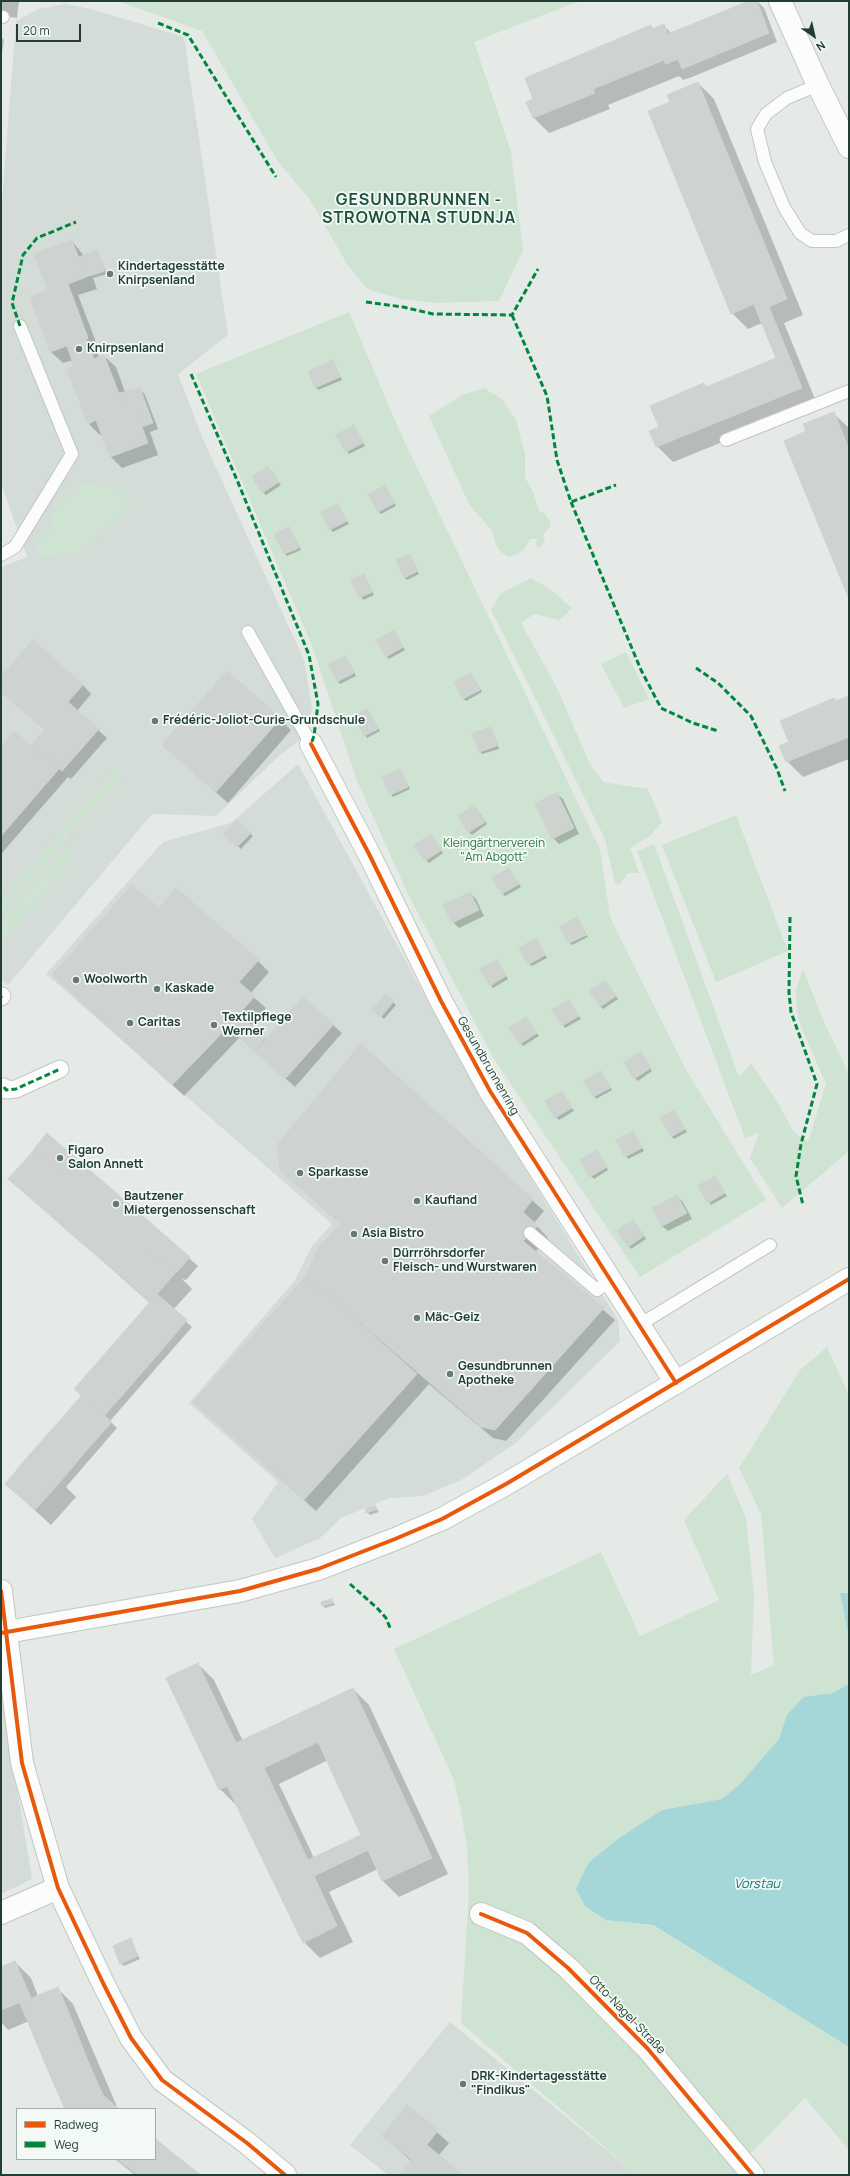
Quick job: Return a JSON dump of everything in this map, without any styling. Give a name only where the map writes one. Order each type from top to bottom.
[{"type":"street","points":[[780,1],[818,85],[849,147]]},
{"type":"street","name":"Gesundbrunnenring","points":[[311,744],[319,770],[363,857],[490,1091],[676,1383]]},
{"type":"street","points":[[3,1084],[6,1090],[16,1089],[60,1069]]},
{"type":"street","points":[[4,1633],[240,1591],[318,1569],[442,1519],[506,1484],[849,1279]]},
{"type":"street","points":[[1,1591],[4,1633],[22,1763],[58,1888],[131,2038],[162,2080],[246,2143],[285,2175]]},
{"type":"street","points":[[1,1913],[58,1888]]},
{"type":"street","name":"Otto-Nagel-Straße","points":[[481,1914],[527,1933],[568,1968],[648,2049],[753,2175]]},
{"type":"lane","points":[[818,85],[787,98],[766,114],[757,130],[768,168],[784,207],[800,233],[812,241],[836,241],[849,235]]},
{"type":"lane","points":[[1,554],[15,547],[72,454],[20,326]]},
{"type":"lane","points":[[726,440],[849,391]]},
{"type":"lane","points":[[248,632],[311,744]]},
{"type":"lane","points":[[530,1233],[596,1290],[611,1280]]},
{"type":"lane","points":[[639,1325],[770,1245]]},
{"type":"shaded area","points":[[65,4],[91,9],[184,37],[228,335],[178,374],[202,437],[304,660],[312,707],[306,735],[279,756],[216,816],[152,814],[8,985],[1,978],[1,567],[27,557],[1,483],[1,214],[16,21],[38,9]]},
{"type":"shaded area","points":[[298,764],[474,1086],[618,1320],[620,1341],[517,1442],[463,1479],[423,1496],[389,1498],[341,1518],[320,1538],[275,1558],[252,1519],[278,1482],[189,1403],[295,1280],[312,1246],[332,1224],[46,974],[163,842],[231,823]]},
{"type":"shaded area","points":[[1,1691],[32,1879],[1,1894]]},
{"type":"shaded area","name":"DRK-Kindertagesstätte \"Findikus\"","points":[[450,2022],[637,2175],[388,2175],[350,2145]]},
{"type":"green space","points":[[118,1],[579,1],[474,42],[511,152],[523,250],[499,301],[435,303],[401,299],[367,289],[347,264],[310,200],[277,160],[202,31]]},
{"type":"green space","name":"Kleingärtnerverein \"Am Abgott\"","points":[[349,312],[400,432],[600,849],[610,917],[685,1068],[766,1200],[640,1277],[494,1059],[407,892],[357,781],[313,648],[196,374]]},
{"type":"green space","points":[[484,388],[502,399],[516,420],[525,454],[525,478],[533,491],[539,511],[543,512],[551,522],[549,528],[543,535],[545,543],[538,548],[536,545],[537,539],[530,539],[523,551],[509,557],[501,552],[496,545],[492,531],[469,504],[429,416],[462,395]]},
{"type":"green space","points":[[84,483],[118,489],[133,503],[80,552],[37,557],[38,540],[49,530],[51,519],[58,504]]},
{"type":"green space","points":[[531,578],[550,589],[572,608],[560,620],[534,614],[521,623],[557,688],[588,760],[603,782],[648,789],[662,822],[650,836],[630,848],[639,873],[628,873],[619,885],[615,883],[605,839],[491,610],[500,594]]},
{"type":"green space","points":[[626,652],[649,699],[624,708],[601,664]]},
{"type":"green space","points":[[117,769],[123,774],[1,913],[1,901]]},
{"type":"green space","points":[[736,815],[788,951],[716,982],[662,845]]},
{"type":"green space","points":[[654,844],[739,1077],[751,1063],[776,1100],[794,1132],[808,1142],[826,1084],[800,1024],[797,1010],[796,990],[803,969],[824,1022],[849,1074],[849,1151],[782,1208],[750,1158],[759,1133],[745,1138],[637,851]]},
{"type":"green space","points":[[64,850],[74,859],[1,943],[1,922]]},
{"type":"green space","points":[[827,1347],[849,1395],[849,1592],[840,1594],[849,1639],[849,1685],[833,1693],[803,1697],[787,1715],[779,1739],[740,1784],[722,1799],[662,1810],[619,1838],[589,1862],[606,1920],[652,1925],[849,2047],[849,2150],[805,2098],[742,2162],[753,2175],[637,2175],[461,2023],[469,1889],[467,1847],[461,1812],[454,1780],[394,1649],[601,1552],[640,1636],[719,1600],[684,1520],[727,1474],[746,1518],[754,1595],[751,1675],[774,1665],[761,1514],[739,1468],[800,1370]]},
{"type":"water","points":[[840,1593],[849,1593],[849,1639]]},
{"type":"water","name":"Vorstau","points":[[849,1684],[849,2047],[653,1925],[606,1920],[585,1906],[576,1889],[589,1862],[619,1838],[662,1810],[722,1799],[740,1784],[779,1739],[787,1715],[803,1697],[833,1693]]},
{"type":"building","points":[[749,1],[757,1],[769,33],[682,69],[668,34]]},
{"type":"building","points":[[664,24],[678,59],[666,64],[664,60],[593,89],[595,93],[533,118],[526,102],[533,99],[525,78],[651,25],[653,29]]},
{"type":"building","points":[[698,82],[787,299],[757,312],[754,304],[731,314],[648,111],[670,102],[667,95]]},
{"type":"building","name":"Knirpsenland","points":[[72,240],[86,277],[68,284],[88,338],[86,339],[94,359],[104,355],[125,409],[134,406],[148,443],[110,457],[96,420],[88,424],[67,369],[74,366],[67,346],[50,352],[30,297],[48,290],[34,254]]},
{"type":"building","points":[[97,250],[105,271],[86,277],[79,257]]},
{"type":"building","points":[[769,307],[802,388],[656,447],[649,431],[659,427],[650,406],[704,383],[706,387],[776,358],[757,312]]},
{"type":"building","points":[[333,360],[340,377],[315,388],[308,371]]},
{"type":"building","points":[[140,388],[153,423],[142,427],[134,406],[125,409],[119,393]]},
{"type":"building","points":[[834,412],[849,449],[849,599],[784,441],[806,431],[803,424]]},
{"type":"building","points":[[354,425],[363,443],[346,452],[336,435]]},
{"type":"building","points":[[268,466],[279,482],[262,493],[252,477]]},
{"type":"building","points":[[385,486],[395,503],[378,512],[368,494]]},
{"type":"building","points":[[338,504],[347,521],[329,530],[321,512]]},
{"type":"building","points":[[289,527],[299,548],[284,554],[274,534]]},
{"type":"building","points":[[410,554],[418,571],[404,578],[396,560]]},
{"type":"building","points":[[364,574],[372,592],[359,598],[351,580]]},
{"type":"building","points":[[394,630],[403,647],[386,657],[376,640]]},
{"type":"building","points":[[33,640],[83,685],[68,702],[99,729],[62,771],[31,745],[45,730],[1,692],[1,677]]},
{"type":"building","points":[[346,656],[354,673],[337,682],[328,664]]},
{"type":"building","points":[[227,671],[281,718],[216,792],[162,745]]},
{"type":"building","points":[[471,673],[480,690],[463,699],[454,682]]},
{"type":"building","points":[[849,696],[849,737],[786,762],[779,746],[789,742],[780,721],[834,698],[836,701]]},
{"type":"building","points":[[367,709],[378,729],[364,736],[353,716]]},
{"type":"building","points":[[491,727],[497,746],[479,752],[472,733]]},
{"type":"building","points":[[14,731],[59,769],[1,836],[1,746]]},
{"type":"building","points":[[400,769],[408,787],[390,795],[382,777]]},
{"type":"building","points":[[557,793],[574,828],[552,839],[535,803]]},
{"type":"building","points":[[474,805],[485,822],[468,833],[458,816]]},
{"type":"building","points":[[237,820],[251,833],[237,847],[223,834]]},
{"type":"building","points":[[431,834],[442,850],[425,861],[414,845]]},
{"type":"building","points":[[509,868],[519,884],[502,894],[492,878]]},
{"type":"building","name":"Kaskade","points":[[132,885],[159,908],[176,888],[259,960],[239,982],[255,996],[239,1014],[265,1038],[255,1052],[228,1027],[172,1085],[52,975]]},
{"type":"building","points":[[470,892],[479,910],[452,923],[443,905]]},
{"type":"building","points":[[577,917],[586,934],[568,943],[560,926]]},
{"type":"building","points":[[536,938],[545,955],[528,965],[519,948]]},
{"type":"building","points":[[497,960],[506,976],[490,986],[480,969]]},
{"type":"building","points":[[605,980],[616,996],[600,1007],[589,991]]},
{"type":"building","points":[[385,994],[394,1001],[381,1017],[372,1010]]},
{"type":"building","points":[[303,997],[334,1024],[285,1079],[255,1052]]},
{"type":"building","points":[[568,1000],[579,1016],[562,1026],[552,1010]]},
{"type":"building","points":[[526,1017],[537,1033],[520,1044],[509,1028]]},
{"type":"building","points":[[361,1044],[533,1199],[523,1212],[538,1226],[523,1241],[604,1308],[495,1430],[481,1427],[306,1276],[318,1248],[340,1224],[280,1170],[278,1144]]},
{"type":"building","points":[[641,1052],[651,1068],[634,1079],[624,1062]]},
{"type":"building","points":[[601,1071],[610,1088],[593,1097],[584,1081]]},
{"type":"building","points":[[562,1091],[572,1108],[555,1118],[545,1101]]},
{"type":"building","points":[[674,1110],[685,1129],[671,1137],[660,1118]]},
{"type":"building","points":[[633,1131],[642,1148],[625,1157],[616,1140]]},
{"type":"building","points":[[47,1133],[190,1257],[177,1272],[34,1149]]},
{"type":"building","points":[[35,1149],[70,1180],[44,1210],[8,1179]]},
{"type":"building","points":[[597,1150],[607,1167],[590,1177],[580,1160]]},
{"type":"building","points":[[715,1176],[725,1193],[708,1203],[698,1186]]},
{"type":"building","points":[[70,1180],[106,1211],[79,1241],[44,1210]]},
{"type":"building","points":[[677,1195],[687,1213],[662,1226],[652,1208]]},
{"type":"building","points":[[106,1211],[141,1241],[115,1271],[79,1241]]},
{"type":"building","points":[[633,1220],[644,1236],[628,1247],[617,1231]]},
{"type":"building","points":[[141,1241],[176,1272],[150,1302],[115,1271]]},
{"type":"building","points":[[306,1276],[417,1374],[304,1500],[193,1402]]},
{"type":"building","points":[[157,1294],[187,1320],[160,1352],[129,1326]]},
{"type":"building","points":[[129,1326],[160,1352],[132,1384],[102,1357]]},
{"type":"building","points":[[102,1357],[132,1384],[105,1415],[74,1389]]},
{"type":"building","points":[[82,1395],[112,1422],[86,1451],[56,1425]]},
{"type":"building","points":[[56,1425],[86,1451],[61,1481],[30,1454]]},
{"type":"building","points":[[30,1454],[61,1481],[35,1510],[5,1484]]},
{"type":"building","points":[[375,1505],[377,1509],[366,1513],[365,1509]]},
{"type":"building","points":[[332,1599],[333,1603],[322,1606],[321,1602]]},
{"type":"building","points":[[198,1663],[236,1743],[353,1688],[432,1858],[382,1881],[368,1850],[314,1876],[337,1926],[303,1943],[227,1786],[219,1790],[166,1678]],"holes":[[[318,1742],[361,1835],[308,1860],[264,1768]]]},
{"type":"building","points":[[131,1938],[138,1956],[120,1964],[113,1946]]},
{"type":"building","points":[[15,1961],[31,1998],[1,2010],[1,1967]]},
{"type":"building","points":[[58,1987],[73,2023],[35,2039],[20,2003]]},
{"type":"building","points":[[73,2023],[87,2059],[50,2075],[35,2039]]},
{"type":"building","points":[[87,2059],[103,2095],[92,2108],[65,2108],[50,2075]]},
{"type":"building","points":[[103,2095],[118,2108],[92,2108]]},
{"type":"building","points":[[407,2105],[438,2130],[427,2145],[463,2175],[400,2175],[412,2160],[382,2136]]},
{"type":"building","points":[[156,2139],[163,2145],[156,2153]]},
{"type":"building","points":[[163,2145],[193,2169],[189,2175],[138,2175],[150,2160],[156,2160],[156,2153]]},
{"type":"building","points":[[118,2160],[150,2160],[138,2175]]},
{"type":"building","points":[[193,2169],[201,2175],[189,2175]]},
{"type":"marked path","points":[[158,23],[188,35],[276,177]]},
{"type":"marked path","points":[[20,326],[12,303],[23,255],[37,238],[76,222]]},
{"type":"marked path","points":[[366,302],[403,307],[433,314],[512,315],[538,269]]},
{"type":"marked path","points":[[512,315],[547,396],[557,460],[571,502],[616,485]]},
{"type":"marked path","points":[[191,374],[237,480],[309,655],[318,704],[314,736],[311,744]]},
{"type":"marked path","points":[[571,502],[641,670],[661,708],[693,723],[718,731]]},
{"type":"marked path","points":[[696,668],[718,683],[751,716],[777,769],[785,791]]},
{"type":"marked path","points":[[790,917],[789,993],[791,1012],[817,1084],[801,1144],[796,1176],[803,1205]]},
{"type":"marked path","points":[[4,1087],[6,1090],[16,1089],[60,1069]]},
{"type":"marked path","points":[[350,1584],[378,1609],[386,1618],[391,1630]]},
{"type":"cycle path","points":[[311,744],[369,854],[441,1001],[490,1091],[676,1383]]},
{"type":"cycle path","points":[[1,1633],[240,1591],[318,1569],[395,1539],[442,1519],[506,1484],[849,1279]]},
{"type":"cycle path","points":[[1,1591],[22,1763],[58,1888],[103,1983],[131,2038],[162,2080],[247,2143],[285,2175]]},
{"type":"cycle path","points":[[481,1914],[527,1933],[568,1968],[648,2049],[753,2175]]},
{"type":"place","name":"Kindertagesstätte Knirpsenland","points":[[110,274]]},
{"type":"place","name":"Knirpsenland","points":[[79,349]]},
{"type":"place","name":"Frédéric-Joliot-Curie-Grundschule","points":[[155,721]]},
{"type":"place","name":"Woolworth","points":[[76,980]]},
{"type":"place","name":"Kaskade","points":[[157,989]]},
{"type":"place","name":"Caritas","points":[[130,1023]]},
{"type":"place","name":"Textilpflege Werner","points":[[214,1025]]},
{"type":"place","name":"Figaro Salon Annett","points":[[60,1158]]},
{"type":"place","name":"Sparkasse","points":[[300,1173]]},
{"type":"place","name":"Kaufland","points":[[417,1201]]},
{"type":"place","name":"Bautzener Mietergenossenschaft","points":[[116,1204]]},
{"type":"place","name":"Asia Bistro","points":[[354,1234]]},
{"type":"place","name":"Dürrröhrsdorfer Fleisch- und Wurstwaren","points":[[385,1261]]},
{"type":"place","name":"Mäc-Geiz","points":[[417,1318]]},
{"type":"place","name":"Gesundbrunnen Apotheke","points":[[450,1374]]},
{"type":"place","name":"DRK-Kindertagesstätte \"Findikus\"","points":[[463,2084]]},
{"type":"district","name":"GESUNDBRUNNEN - STROWOTNA STUDNJA","points":[[419,210]]}]
